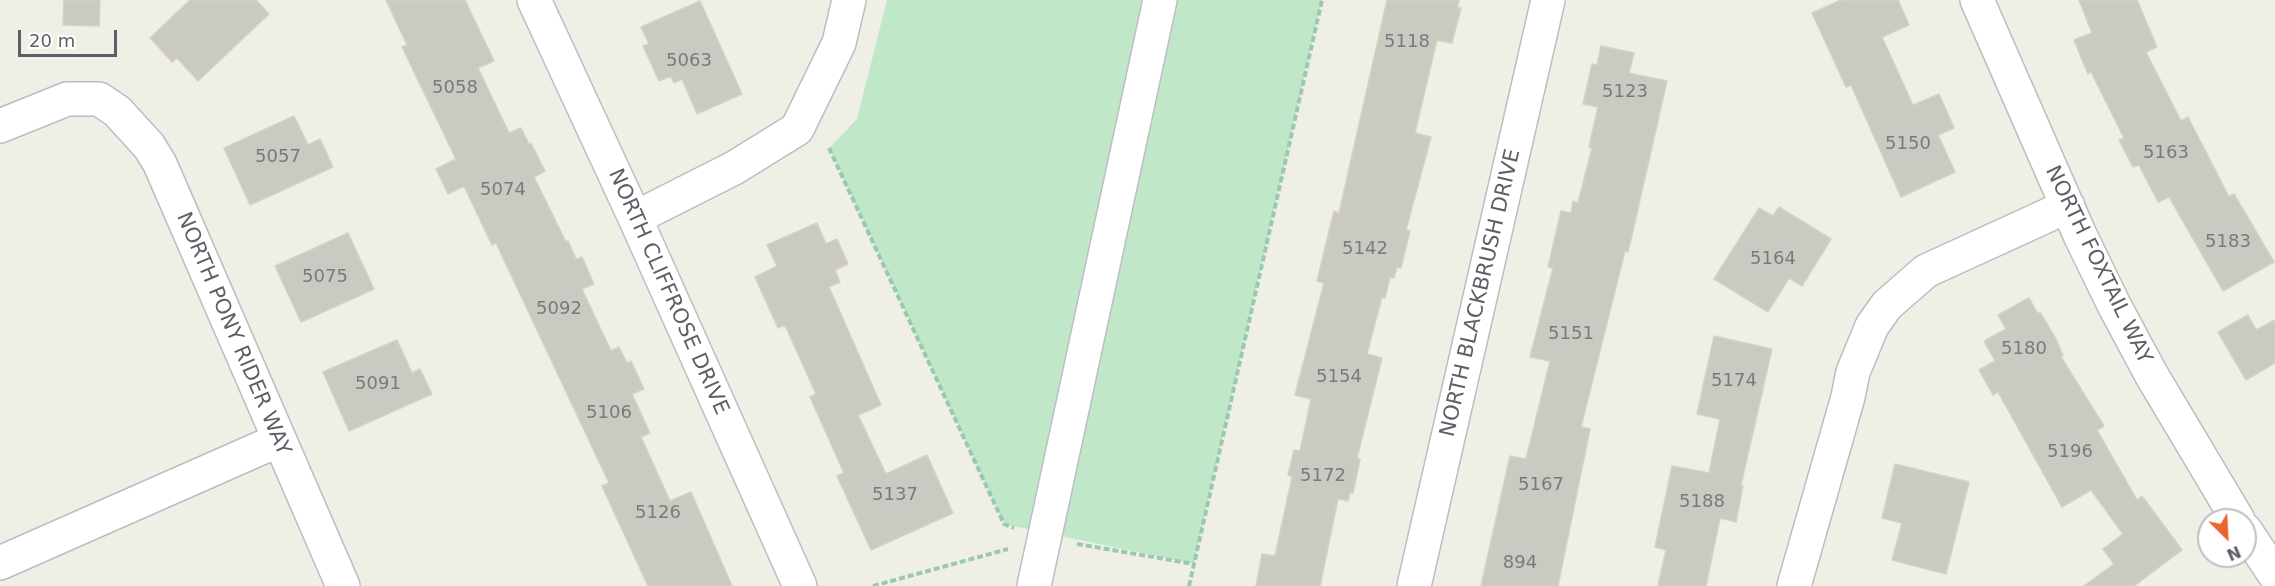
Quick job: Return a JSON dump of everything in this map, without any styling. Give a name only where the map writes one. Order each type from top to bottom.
[{"type":"street","name":"NORTH CLIFFROSE DRIVE","points":[[534,0],[635,218],[800,586]]},
{"type":"street","points":[[635,218],[734,168],[797,129],[839,43],[849,0]]},
{"type":"street","points":[[1034,586],[1160,0]]},
{"type":"street","name":"NORTH BLACKBRUSH DRIVE","points":[[1414,586],[1548,0]]},
{"type":"street","name":"NORTH FOXTAIL WAY","points":[[1977,0],[2114,305],[2151,374],[2231,508]]},
{"type":"street","name":"NORTH PONY RIDER WAY","points":[[0,126],[67,99],[99,99],[117,111],[136,130],[160,164],[343,586]]},
{"type":"street","points":[[1794,586],[1848,397],[1853,372],[1872,326],[1893,299],[1926,271],[2068,206]]},
{"type":"street","points":[[0,563],[279,440]]},
{"type":"street","points":[[2257,548],[2275,575]]},
{"type":"path","points":[[1190,586],[1322,0]]},
{"type":"path","points":[[829,148],[1004,524],[1044,537],[1194,564]]},
{"type":"path","points":[[873,586],[1044,537]]},
{"type":"green space","points":[[887,0],[1322,0],[1194,564],[1004,524],[829,148],[857,119]]},
{"type":"building","points":[[64,0],[100,0],[99,26],[63,25]]},
{"type":"building","points":[[190,0],[256,0],[269,14],[198,81],[177,58],[172,62],[150,38]]},
{"type":"building","points":[[386,0],[465,0],[494,61],[478,68],[509,133],[521,128],[529,144],[531,143],[545,171],[534,177],[566,242],[568,241],[576,259],[582,257],[594,284],[582,289],[611,351],[619,347],[627,363],[631,361],[644,389],[632,394],[650,433],[641,437],[670,501],[691,492],[732,586],[648,586],[602,486],[609,483],[496,243],[492,245],[464,186],[448,194],[436,169],[456,159],[402,47],[407,45]]},
{"type":"building","points":[[1387,0],[1459,0],[1457,8],[1461,8],[1452,43],[1437,40],[1415,133],[1431,137],[1406,230],[1410,231],[1401,268],[1397,267],[1394,278],[1390,277],[1385,298],[1382,297],[1367,354],[1382,358],[1357,458],[1360,459],[1353,493],[1350,492],[1348,501],[1338,499],[1320,586],[1256,586],[1262,554],[1275,556],[1292,477],[1288,475],[1294,450],[1300,451],[1311,399],[1295,395],[1324,283],[1317,281],[1334,211],[1339,213]]},
{"type":"building","points":[[1841,0],[1898,0],[1909,25],[1882,37],[1913,105],[1939,94],[1954,128],[1938,135],[1955,172],[1901,197],[1851,85],[1846,87],[1812,13]]},
{"type":"building","points":[[2079,0],[2137,0],[2157,47],[2146,52],[2181,121],[2188,117],[2229,197],[2234,194],[2274,262],[2223,291],[2169,197],[2158,202],[2139,165],[2133,167],[2119,140],[2124,138],[2091,72],[2088,74],[2074,40],[2092,33]]},
{"type":"building","points":[[700,1],[742,94],[697,114],[682,79],[674,83],[671,76],[659,81],[643,46],[649,44],[641,27]]},
{"type":"building","points":[[1601,46],[1634,53],[1629,73],[1667,81],[1628,252],[1625,251],[1581,427],[1590,429],[1558,586],[1481,586],[1510,456],[1526,459],[1550,361],[1530,357],[1553,268],[1548,267],[1561,211],[1571,213],[1573,201],[1578,203],[1592,148],[1589,147],[1598,107],[1583,104],[1592,64],[1597,65]]},
{"type":"building","points":[[294,116],[308,145],[320,139],[333,167],[250,205],[224,148]]},
{"type":"building","points":[[1779,207],[1831,239],[1802,286],[1789,278],[1768,312],[1714,279],[1759,208],[1773,216]]},
{"type":"building","points":[[817,223],[826,244],[837,239],[848,264],[835,270],[840,282],[829,287],[881,405],[858,415],[886,474],[927,455],[953,513],[871,550],[837,476],[844,473],[810,397],[816,394],[785,325],[778,328],[755,277],[777,266],[767,245]]},
{"type":"building","points":[[348,233],[374,289],[301,322],[275,266]]},
{"type":"building","points":[[2029,298],[2057,341],[2063,356],[2061,357],[2104,426],[2097,430],[2137,500],[2142,496],[2182,550],[2134,586],[2084,586],[2114,564],[2103,549],[2123,534],[2091,490],[2062,507],[1998,392],[1993,395],[1979,370],[1995,361],[1984,341],[2006,329],[1998,315]]},
{"type":"building","points":[[2248,315],[2256,330],[2275,320],[2275,363],[2246,380],[2218,332]]},
{"type":"building","points":[[1714,336],[1772,349],[1741,485],[1743,486],[1736,522],[1720,518],[1706,586],[1658,586],[1666,550],[1655,547],[1672,466],[1709,473],[1720,419],[1697,414]]},
{"type":"building","points":[[397,340],[412,373],[420,369],[432,394],[349,431],[323,372]]},
{"type":"building","points":[[1895,464],[1969,482],[1946,574],[1892,560],[1902,523],[1882,518]]}]
